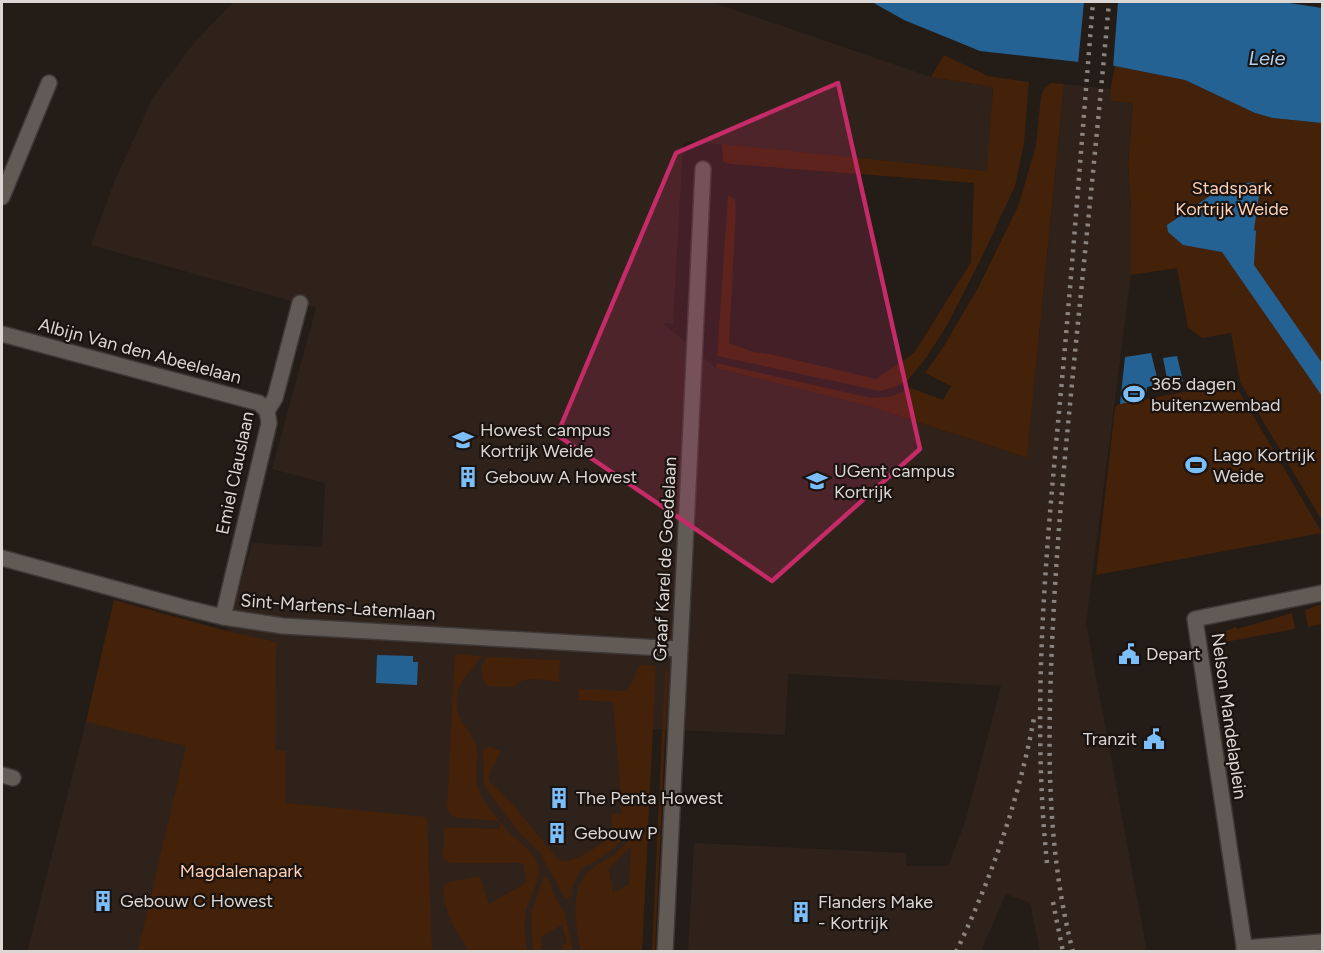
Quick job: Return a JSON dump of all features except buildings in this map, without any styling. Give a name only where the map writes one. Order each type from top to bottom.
[{"type":"street","points":[[2,197],[49,83]]},
{"type":"street","name":"Graaf Karel de Goedelaan","points":[[665,951],[703,168]]},
{"type":"street","name":"Emiel Clauslaan","points":[[223,617],[269,423],[267,411],[275,398],[300,303]]},
{"type":"street","name":"Albijn Van den Abeelelaan","points":[[2,334],[259,404],[267,411]]},
{"type":"street","name":"Sint-Martens-Latemlaan","points":[[2,558],[223,617],[291,627],[679,649]]},
{"type":"street","name":"Nelson Mandelaplein","points":[[1323,593],[1195,619],[1245,950],[1323,942]]},
{"type":"highlighted area","points":[[838,83],[920,449],[772,581],[557,435],[676,153]]},
{"type":"shaded area","points":[[233,2],[712,2],[931,77],[993,87],[988,171],[686,141],[683,146],[673,324],[663,323],[716,368],[872,407],[1027,458],[1064,84],[1111,89],[1111,101],[1133,103],[1128,164],[1131,208],[1131,275],[1086,623],[1147,951],[1040,951],[1030,903],[1006,894],[981,951],[688,951],[694,843],[906,853],[906,866],[948,866],[965,822],[1001,686],[788,674],[785,735],[653,729],[642,951],[27,952],[86,722],[114,600],[227,631],[252,543],[322,547],[325,483],[272,469],[316,308],[91,245],[115,180],[153,97],[194,43]]},
{"type":"green space","points":[[944,55],[988,76],[1029,82],[1024,144],[1015,186],[946,327],[926,358],[907,381],[880,391],[717,356],[728,195],[735,200],[736,209],[729,343],[753,352],[876,379],[914,353],[971,262],[974,183],[731,164],[723,162],[722,144],[987,171],[993,87],[931,77]]},
{"type":"green space","name":"Stadspark Kortrijk Weide","points":[[1115,66],[1185,80],[1255,113],[1273,118],[1322,123],[1322,521],[1240,382],[1231,333],[1202,338],[1188,328],[1177,268],[1131,275],[1131,208],[1128,164],[1133,103],[1111,101]]},
{"type":"green space","points":[[1051,83],[1064,84],[1027,458],[872,407],[716,368],[717,363],[871,398],[890,397],[911,388],[943,400],[951,386],[925,373],[944,346],[979,286],[1019,204],[1036,145],[1041,96],[1045,87]]},
{"type":"green space","name":"Lago Kortrijk Weide","points":[[1234,383],[1322,533],[1096,575],[1115,408],[1120,404],[1123,384],[1147,389],[1146,399]]},
{"type":"green space","name":"Magdalenapark","points":[[114,600],[276,642],[275,750],[285,751],[285,803],[427,817],[432,951],[138,951],[186,746],[86,722]]},
{"type":"green space","points":[[1322,604],[1322,624],[1308,627],[1305,610]]},
{"type":"green space","points":[[1292,613],[1295,629],[1226,642],[1225,631]]},
{"type":"green space","points":[[455,654],[481,656],[461,684],[457,704],[460,718],[476,746],[478,788],[483,799],[500,821],[456,818],[447,808]]},
{"type":"green space","points":[[486,657],[560,660],[559,682],[529,679],[514,687],[487,686],[484,683],[481,668]]},
{"type":"green space","points":[[639,665],[656,666],[648,828],[632,828],[609,852],[584,868],[577,877],[570,897],[566,900],[540,853],[516,829],[484,786],[483,750],[490,746],[501,751],[489,781],[514,806],[558,859],[567,861],[585,854],[600,845],[613,832],[611,814],[622,813],[613,702],[578,700],[579,689],[624,691],[631,685]]},
{"type":"green space","points":[[665,670],[668,671],[655,951],[652,952]]},
{"type":"green space","points":[[500,821],[532,854],[539,868],[537,882],[525,915],[527,951],[468,951],[449,915],[443,890],[444,885],[480,876],[489,904],[527,882],[523,863],[450,863],[443,859],[441,849],[444,849],[444,827],[500,829]]},
{"type":"green space","points":[[648,831],[642,951],[581,951],[577,932],[576,899],[582,880],[591,869],[615,854],[637,833]],"holes":[[[631,846],[629,884],[613,893],[609,869]]]},
{"type":"green space","points":[[544,876],[548,878],[554,895],[565,914],[573,951],[563,951],[562,945],[567,944],[562,925],[542,936],[541,951],[533,951],[531,913]]},
{"type":"water","name":"Leie","points":[[872,2],[1283,2],[1322,8],[1322,123],[1273,118],[1255,113],[1185,80],[1115,66],[980,51],[904,20]]},
{"type":"water","points":[[1254,182],[1260,189],[1254,230],[1256,231],[1254,265],[1322,363],[1322,396],[1222,252],[1183,245],[1168,232],[1167,225],[1223,187]]},
{"type":"water","points":[[1151,353],[1159,385],[1147,387],[1146,399],[1120,404],[1125,357]]},
{"type":"water","points":[[1177,356],[1183,381],[1168,384],[1163,358]]},
{"type":"water","points":[[377,655],[413,656],[413,662],[418,662],[417,685],[376,683]]},
{"type":"pier","points":[[1084,2],[1118,2],[1113,68],[1078,64]]},
{"type":"railway","points":[[1047,863],[1040,739],[1043,616],[1093,2]]},
{"type":"railway","points":[[1073,952],[1060,890],[1053,828],[1050,766],[1051,671],[1063,478],[1109,2]]},
{"type":"railway","points":[[956,952],[1003,837],[1021,778],[1034,718]]},
{"type":"railway","points":[[1053,902],[1063,952]]},
{"type":"place","name":"365 dagen buitenzwembad","points":[[1134,394]]},
{"type":"place","name":"Howest campus Kortrijk Weide","points":[[463,440]]},
{"type":"place","name":"Lago Kortrijk Weide","points":[[1196,465]]},
{"type":"place","name":"Gebouw A Howest","points":[[468,477]]},
{"type":"place","name":"UGent campus Kortrijk","points":[[817,481]]},
{"type":"place","name":"Depart","points":[[1129,654]]},
{"type":"place","name":"Tranzit","points":[[1154,739]]},
{"type":"place","name":"The Penta Howest","points":[[559,798]]},
{"type":"place","name":"Gebouw P","points":[[557,833]]},
{"type":"place","name":"Gebouw C Howest","points":[[103,901]]},
{"type":"place","name":"Flanders Make - Kortrijk","points":[[801,912]]}]
